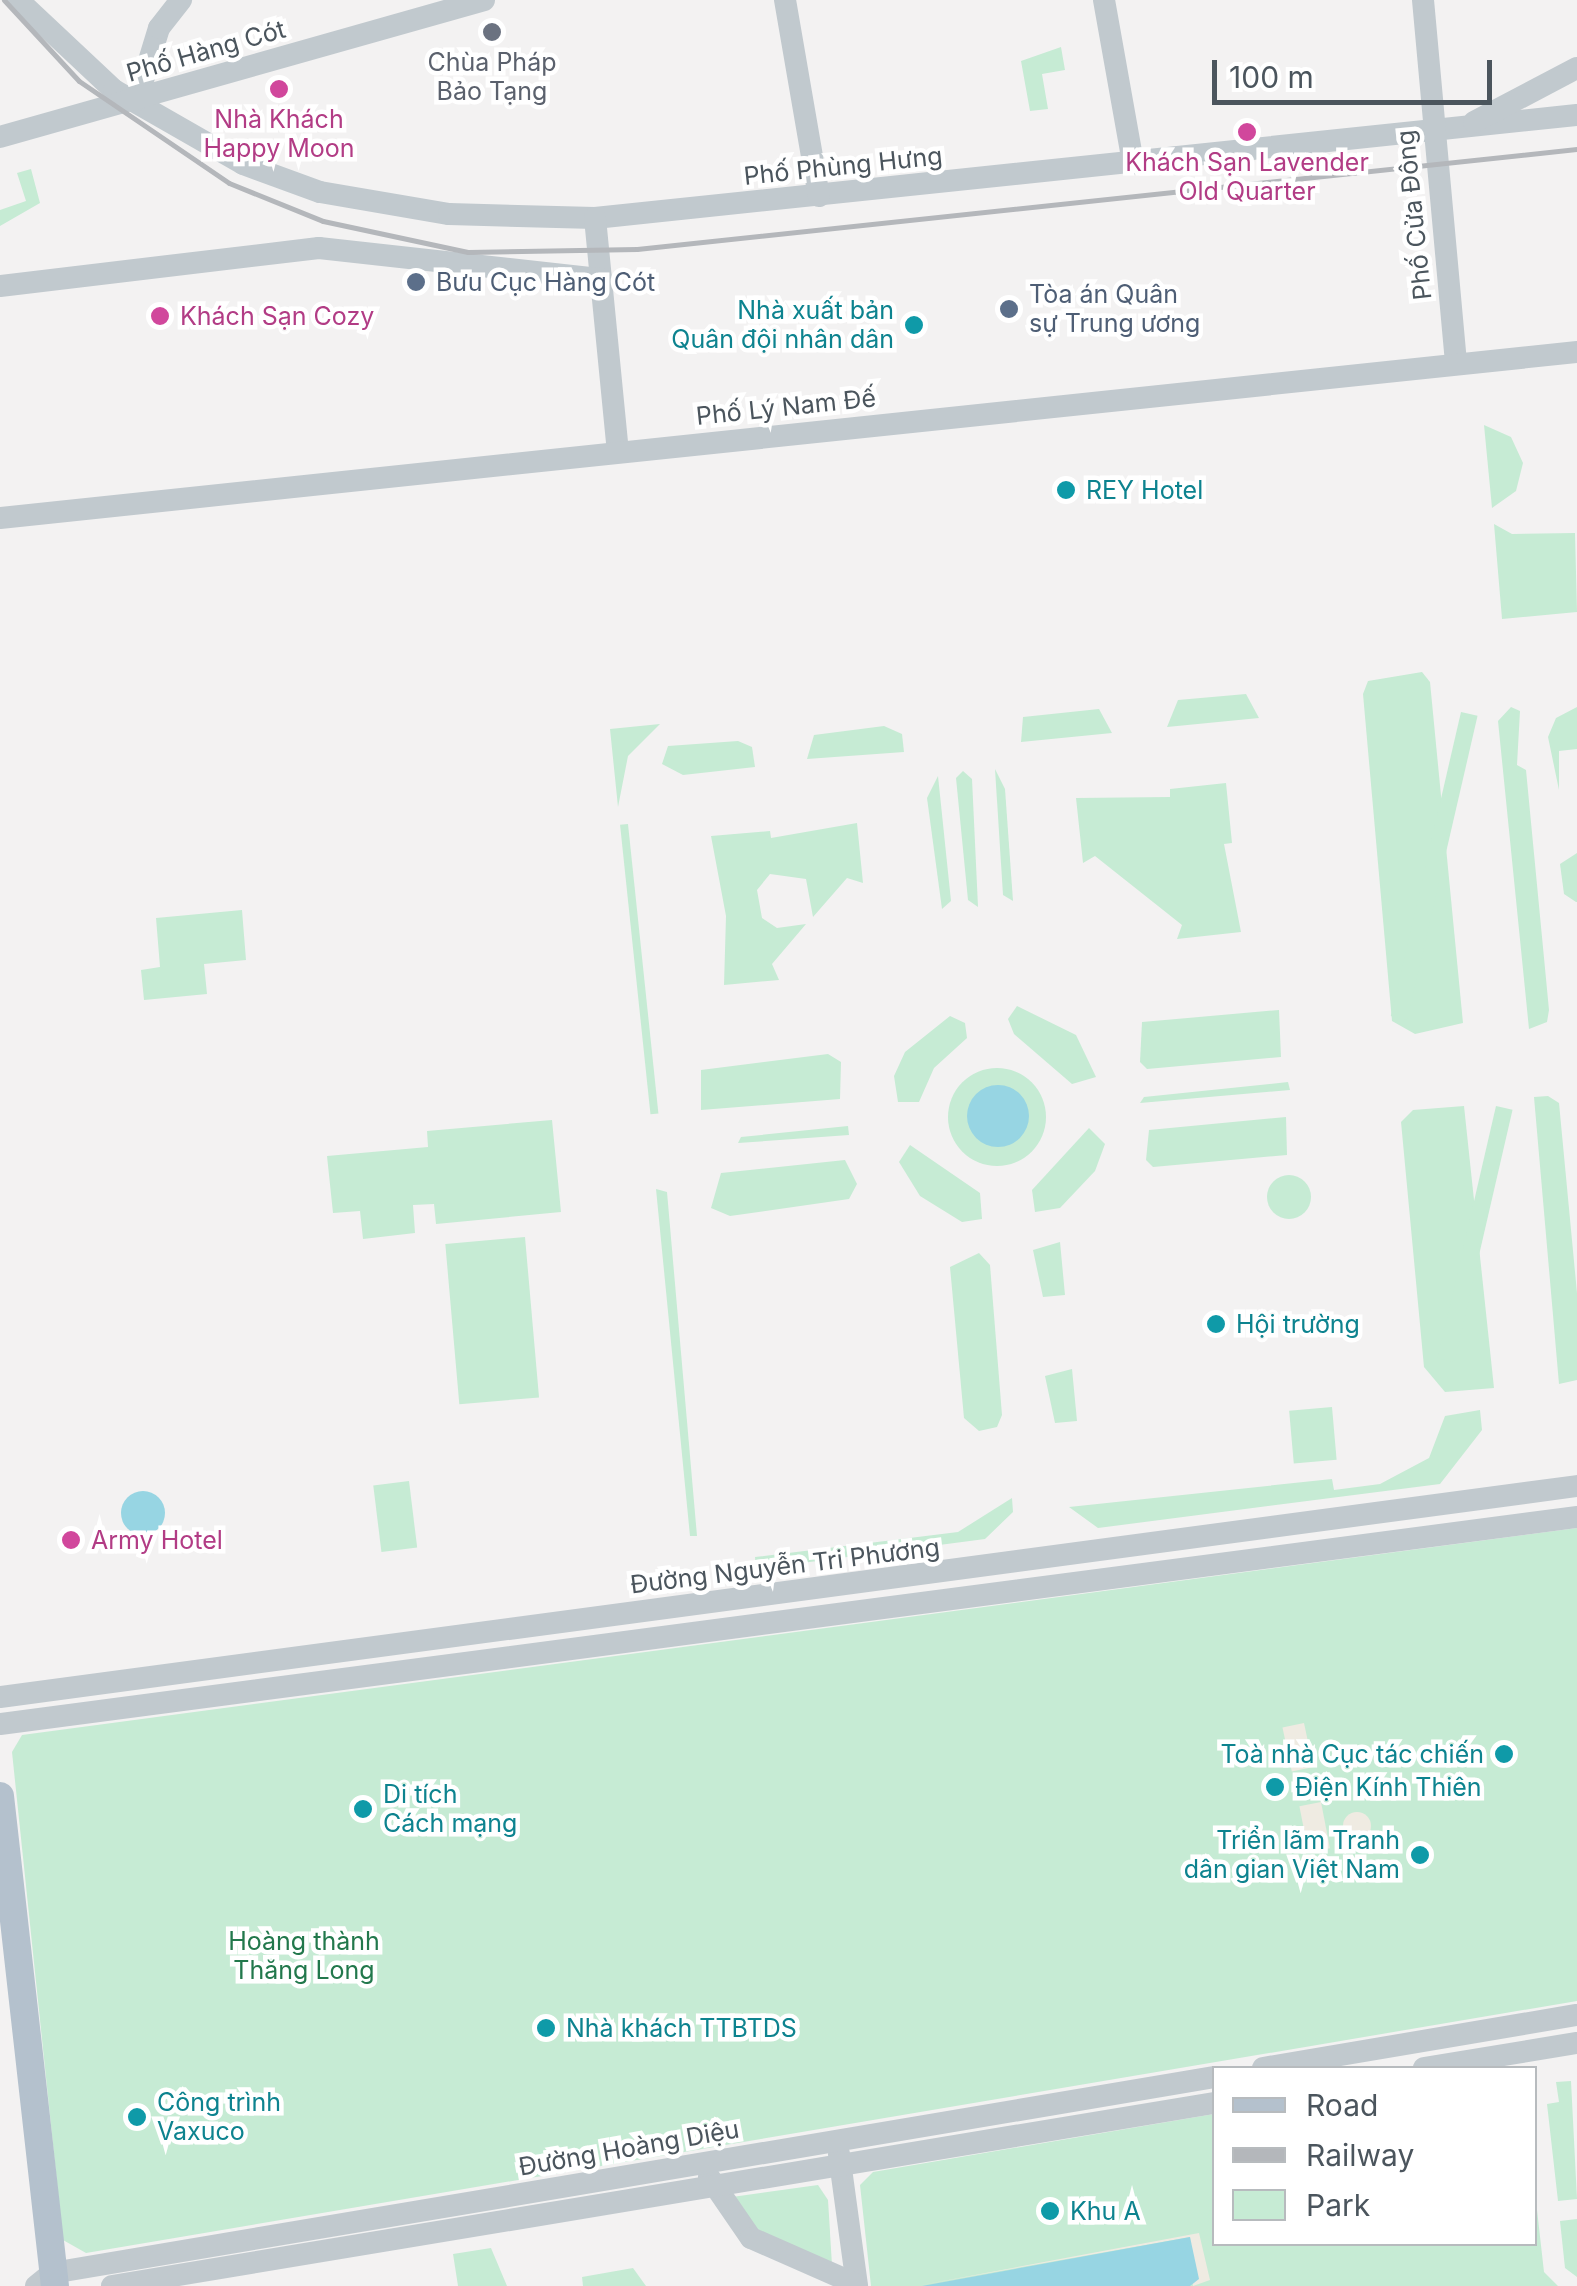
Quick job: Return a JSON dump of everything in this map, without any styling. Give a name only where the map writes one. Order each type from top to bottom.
[{"type":"main road","points":[[0,1796],[10,1980],[48,2282]]},
{"type":"street","name":"Phố Phùng Hưng","points":[[18,0],[92,72],[243,164],[320,192],[449,214],[596,218],[1577,115]]},
{"type":"street","points":[[137,100],[159,28],[181,0]]},
{"type":"street","name":"Phố Hàng Cót","points":[[0,137],[484,0]]},
{"type":"street","points":[[785,0],[818,196]]},
{"type":"street","points":[[1104,0],[1133,163]]},
{"type":"street","name":"Phố Cửa Đông","points":[[1423,0],[1456,364]]},
{"type":"street","points":[[1462,128],[1577,68]]},
{"type":"street","points":[[596,218],[618,452]]},
{"type":"street","points":[[0,286],[319,248],[601,279]]},
{"type":"street","name":"Phố Lý Nam Đế","points":[[0,518],[1577,352]]},
{"type":"street","name":"Đường Nguyễn Tri Phương","points":[[0,1697],[1577,1486]]},
{"type":"street","points":[[0,1724],[1577,1517]]},
{"type":"street","points":[[1275,2066],[1577,2015]]},
{"type":"street","points":[[1436,2066],[1577,2043]]},
{"type":"street","name":"Đường Hoàng Diệu","points":[[112,2286],[706,2162],[1212,2077]]},
{"type":"street","name":"Đường Hoàng Diệu","points":[[48,2282],[712,2186],[1212,2103]]},
{"type":"street","points":[[706,2162],[712,2186],[770,2252],[856,2285],[837,2140]]},
{"type":"green space","points":[[1061,47],[1065,70],[1042,74],[1048,109],[1030,111],[1021,61]]},
{"type":"green space","points":[[31,169],[40,203],[0,226],[0,210],[26,201],[17,173]]},
{"type":"green space","points":[[1484,425],[1511,437],[1523,463],[1516,491],[1492,508]]},
{"type":"green space","points":[[1494,524],[1512,534],[1575,533],[1577,612],[1502,619]]},
{"type":"green space","points":[[1422,672],[1430,682],[1463,1023],[1415,1034],[1392,1021],[1363,694],[1368,681]]},
{"type":"green space","points":[[1246,694],[1259,718],[1167,727],[1178,700]]},
{"type":"green space","points":[[1511,707],[1520,711],[1517,765],[1526,770],[1549,1010],[1547,1022],[1529,1029],[1498,721]]},
{"type":"green space","points":[[1577,707],[1577,749],[1559,751],[1559,790],[1548,737],[1556,718]]},
{"type":"green space","points":[[1099,709],[1112,733],[1021,742],[1023,717]]},
{"type":"green space","points":[[1461,712],[1478,716],[1407,1020],[1391,1016]]},
{"type":"green space","points":[[660,724],[628,756],[618,807],[610,729]]},
{"type":"green space","points":[[884,726],[902,734],[904,752],[807,759],[814,735]]},
{"type":"green space","points":[[738,741],[752,747],[755,767],[683,775],[662,764],[668,746]]},
{"type":"green space","points":[[995,769],[1005,789],[1013,901],[1003,895]]},
{"type":"green space","points":[[963,771],[972,779],[978,907],[968,900],[956,778]]},
{"type":"green space","points":[[938,776],[951,901],[942,909],[927,798]]},
{"type":"green space","points":[[1226,783],[1232,843],[1224,844],[1241,932],[1177,939],[1182,925],[1095,856],[1083,863],[1076,798],[1170,797],[1170,789]]},
{"type":"green space","points":[[857,823],[863,883],[847,878],[813,917],[806,879],[770,874],[757,890],[762,918],[777,928],[806,924],[772,964],[779,980],[724,985],[726,916],[711,836],[770,831],[771,838]]},
{"type":"green space","points":[[628,824],[658,1113],[650,1114],[620,825]]},
{"type":"green space","points":[[1577,853],[1576,902],[1564,894],[1560,864]]},
{"type":"green space","points":[[242,910],[246,960],[204,964],[207,994],[144,1000],[141,970],[160,967],[156,918]]},
{"type":"green space","points":[[1017,1006],[1076,1035],[1096,1077],[1072,1084],[1014,1034],[1008,1019]]},
{"type":"green space","points":[[1279,1010],[1281,1057],[1147,1069],[1140,1062],[1142,1022]]},
{"type":"green space","points":[[950,1016],[965,1023],[967,1038],[934,1068],[919,1102],[898,1102],[894,1076],[905,1052]]},
{"type":"green space","points":[[828,1054],[841,1062],[840,1099],[701,1110],[701,1070]]},
{"type":"green space","points":[[997,1068],[1016,1071],[1032,1082],[1043,1098],[1043,1136],[1032,1152],[1016,1163],[997,1166],[978,1163],[962,1152],[951,1136],[948,1117],[951,1098],[962,1082],[978,1071]]},
{"type":"green space","points":[[1288,1082],[1290,1090],[1140,1103],[1144,1097]]},
{"type":"green space","points":[[1548,1096],[1559,1103],[1577,1293],[1577,1380],[1559,1384],[1534,1097]]},
{"type":"green space","points":[[1464,1106],[1494,1388],[1445,1392],[1424,1367],[1401,1122],[1413,1110]]},
{"type":"green space","points":[[1496,1106],[1513,1110],[1454,1362],[1438,1358]]},
{"type":"green space","points":[[1286,1117],[1287,1155],[1153,1167],[1146,1160],[1149,1130]]},
{"type":"green space","points":[[552,1120],[561,1212],[436,1224],[434,1204],[413,1205],[415,1233],[363,1239],[360,1211],[333,1213],[327,1156],[428,1147],[427,1131]]},
{"type":"green space","points":[[848,1126],[849,1135],[738,1143],[741,1137]]},
{"type":"green space","points":[[1089,1128],[1105,1144],[1095,1171],[1060,1208],[1035,1212],[1032,1190]]},
{"type":"green space","points":[[910,1145],[980,1193],[982,1219],[962,1222],[920,1196],[899,1162]]},
{"type":"green space","points":[[845,1160],[857,1184],[849,1199],[730,1216],[711,1208],[721,1173]]},
{"type":"green space","points":[[1289,1175],[1304,1182],[1311,1197],[1304,1212],[1289,1219],[1274,1212],[1267,1197],[1274,1182]]},
{"type":"green space","points":[[656,1189],[667,1192],[697,1536],[690,1536]]},
{"type":"green space","points":[[525,1237],[539,1397],[459,1404],[445,1244]]},
{"type":"green space","points":[[1060,1242],[1065,1295],[1043,1297],[1033,1250]]},
{"type":"green space","points":[[979,1253],[990,1265],[1002,1415],[997,1427],[979,1431],[964,1418],[950,1267]]},
{"type":"green space","points":[[1072,1369],[1077,1421],[1055,1423],[1045,1376]]},
{"type":"green space","points":[[1332,1407],[1337,1460],[1294,1464],[1289,1411]]},
{"type":"green space","points":[[1480,1410],[1482,1430],[1440,1484],[1098,1528],[1069,1507],[1332,1479],[1334,1490],[1380,1484],[1429,1458],[1445,1416]]},
{"type":"green space","points":[[409,1481],[417,1548],[381,1552],[373,1485]]},
{"type":"green space","points":[[1012,1498],[1013,1512],[985,1539],[756,1569],[755,1557],[958,1532]]},
{"type":"green space","name":"Hoàng thành Thăng Long","points":[[1577,1528],[1577,2001],[86,2253],[63,2240],[12,1752],[22,1735]]},
{"type":"green space","points":[[1571,2081],[1577,2199],[1558,2201],[1547,2104],[1559,2102],[1556,2082]]},
{"type":"green space","points":[[1212,2114],[1212,2246],[1537,2246],[1537,2210],[1544,2272],[1558,2286],[871,2286],[860,2185],[873,2172]]},
{"type":"green space","points":[[818,2185],[828,2200],[832,2265],[779,2245],[735,2212],[732,2197]]},
{"type":"green space","points":[[1577,2219],[1577,2277],[1565,2268],[1560,2221]]},
{"type":"green space","points":[[491,2248],[507,2286],[458,2286],[453,2254]]},
{"type":"green space","points":[[633,2268],[646,2286],[583,2286],[582,2277]]},
{"type":"sand","points":[[1304,1723],[1313,1767],[1292,1772],[1282,1728]]},
{"type":"sand","points":[[1321,1802],[1330,1848],[1308,1852],[1299,1806]]},
{"type":"sand","points":[[1357,1812],[1367,1816],[1371,1826],[1367,1836],[1357,1840],[1347,1836],[1343,1826],[1347,1816]]},
{"type":"sand","points":[[1199,2233],[1210,2280],[1193,2286],[1190,2237],[916,2286]]},
{"type":"water","points":[[998,1085],[1020,1094],[1029,1116],[1020,1138],[998,1147],[976,1138],[967,1116],[976,1094]]},
{"type":"water","points":[[143,1491],[158,1498],[165,1513],[158,1528],[143,1535],[128,1528],[121,1513],[128,1498]]},
{"type":"water","points":[[1190,2237],[1199,2279],[1190,2286],[922,2286]]},
{"type":"railway","points":[[4,0],[79,81],[229,183],[323,221],[468,252],[637,249],[1577,149]]},
{"type":"place","name":"Chùa Pháp Bảo Tạng","points":[[492,32]]},
{"type":"place","name":"Nhà Khách Happy Moon","points":[[279,89]]},
{"type":"place","name":"Khách Sạn Lavender Old Quarter","points":[[1247,132]]},
{"type":"place","name":"Bưu Cục Hàng Cót","points":[[416,282]]},
{"type":"place","name":"Tòa án Quân sự Trung ương","points":[[1009,309]]},
{"type":"place","name":"Khách Sạn Cozy","points":[[160,316]]},
{"type":"place","name":"Nhà xuất bản Quân đội nhân dân","points":[[914,325]]},
{"type":"place","name":"REY Hotel","points":[[1066,490]]},
{"type":"place","name":"Hội trường","points":[[1216,1324]]},
{"type":"place","name":"Army Hotel","points":[[71,1540]]},
{"type":"place","name":"Toà nhà Cục tác chiến","points":[[1504,1754]]},
{"type":"place","name":"Điện Kính Thiên","points":[[1275,1787]]},
{"type":"place","name":"Di tích Cách mạng","points":[[363,1809]]},
{"type":"place","name":"Triển lãm Tranh dân gian Việt Nam","points":[[1420,1855]]},
{"type":"place","name":"Nhà khách TTBTDS","points":[[546,2028]]},
{"type":"place","name":"Công trình Vaxuco","points":[[137,2117]]},
{"type":"place","name":"Khu A","points":[[1050,2211]]}]
